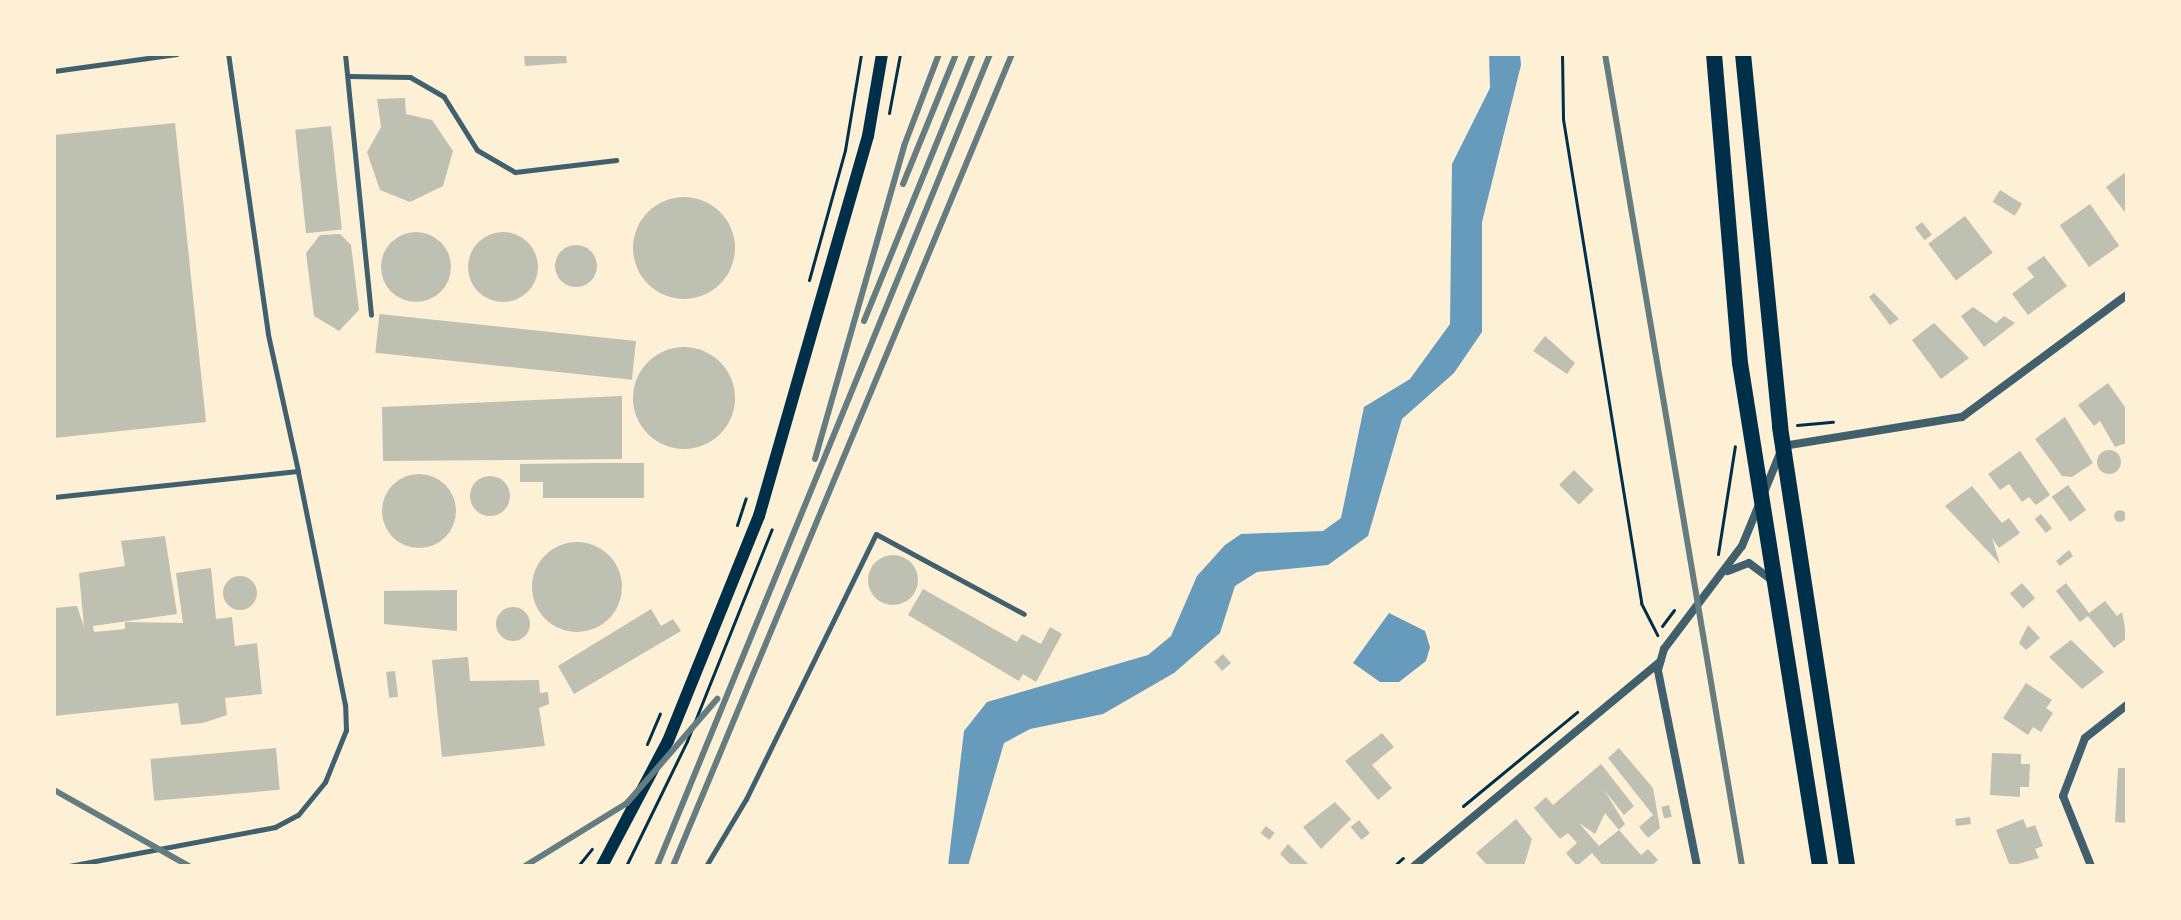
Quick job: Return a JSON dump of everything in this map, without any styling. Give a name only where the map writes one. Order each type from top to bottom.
[{"type":"highway","points":[[1714,54],[1750,433],[1770,579],[1820,866]]},
{"type":"highway","points":[[1743,54],[1783,446],[1847,866]]},
{"type":"main road","points":[[602,866],[668,741],[759,516],[868,136],[882,54]]},
{"type":"street","points":[[1697,866],[1661,662],[1664,649],[1724,573],[1783,446],[1962,417],[2127,295]]},
{"type":"street","points":[[1724,573],[1749,563],[1770,579]]},
{"type":"street","points":[[1414,866],[1595,709],[1661,662]]},
{"type":"street","points":[[2091,866],[2063,796],[2085,738],[2127,705]]},
{"type":"lane","points":[[54,71],[177,54]]},
{"type":"lane","points":[[69,866],[275,827],[298,815],[325,782],[346,730],[345,705],[268,334],[228,54]]},
{"type":"lane","points":[[345,54],[371,315]]},
{"type":"lane","points":[[348,76],[410,77],[444,97],[477,150],[515,172],[616,160]]},
{"type":"lane","points":[[54,497],[298,471]]},
{"type":"lane","points":[[706,866],[746,799],[876,534],[1024,614]]},
{"type":"path","points":[[805,293],[845,150],[861,54]]},
{"type":"path","points":[[1562,54],[1563,119],[1641,603],[1664,649]]},
{"type":"path","points":[[1809,424],[1839,422]]},
{"type":"path","points":[[1710,567],[1734,482],[1731,450],[1750,433]]},
{"type":"path","points":[[733,537],[750,483]]},
{"type":"path","points":[[1664,649],[1660,631],[1678,607]]},
{"type":"path","points":[[641,758],[665,704]]},
{"type":"path","points":[[1456,811],[1569,713]]},
{"type":"path","points":[[578,866],[598,838]]},
{"type":"path","points":[[1394,866],[1413,849]]},
{"type":"water","points":[[1489,54],[1520,54],[1521,65],[1482,222],[1482,332],[1454,373],[1402,419],[1368,536],[1328,565],[1257,572],[1235,586],[1220,633],[1174,673],[1103,714],[1030,729],[1004,743],[968,866],[948,866],[964,731],[987,702],[1148,655],[1171,636],[1197,576],[1225,545],[1241,534],[1323,531],[1341,518],[1364,407],[1410,379],[1450,324],[1452,164],[1490,88]]},
{"type":"water","points":[[1389,613],[1425,631],[1430,647],[1426,661],[1399,682],[1380,682],[1353,663]]},
{"type":"building","points":[[524,54],[566,54],[567,63],[525,66]]},
{"type":"building","points":[[405,98],[406,114],[432,120],[453,151],[443,186],[410,202],[380,190],[367,152],[381,127],[377,99]]},
{"type":"building","points":[[175,123],[206,422],[54,438],[54,135]]},
{"type":"building","points":[[331,126],[342,229],[306,233],[295,130]]},
{"type":"building","points":[[2127,171],[2127,215],[2106,187]]},
{"type":"building","points":[[2000,190],[2022,204],[2015,216],[1993,202]]},
{"type":"building","points":[[684,197],[713,205],[727,219],[735,248],[727,277],[713,291],[684,299],[655,291],[641,277],[633,248],[641,219],[655,205]]},
{"type":"building","points":[[2090,204],[2119,246],[2089,267],[2060,225]]},
{"type":"building","points":[[1965,216],[1993,253],[1956,280],[1928,244]]},
{"type":"building","points":[[1922,222],[1932,235],[1925,240],[1915,228]]},
{"type":"building","points":[[416,232],[441,242],[451,267],[441,292],[416,302],[391,292],[381,267],[391,242]]},
{"type":"building","points":[[503,232],[528,242],[538,267],[528,292],[503,302],[478,292],[468,267],[478,242]]},
{"type":"building","points":[[340,234],[351,245],[359,310],[339,331],[314,316],[306,253],[320,235]]},
{"type":"building","points":[[576,245],[591,251],[597,266],[591,281],[576,287],[561,281],[555,266],[561,251]]},
{"type":"building","points":[[2044,256],[2067,286],[2028,315],[2012,294],[2034,277],[2027,268]]},
{"type":"building","points":[[1874,293],[1899,319],[1890,325],[1869,297]]},
{"type":"building","points":[[1973,307],[1996,323],[2004,316],[2015,323],[1984,347],[1961,316]]},
{"type":"building","points":[[379,314],[636,341],[632,380],[375,353]]},
{"type":"building","points":[[1934,323],[1969,358],[1941,379],[1912,340]]},
{"type":"building","points":[[1545,336],[1575,363],[1567,374],[1533,351]]},
{"type":"building","points":[[684,347],[704,351],[720,362],[731,378],[735,398],[731,418],[720,434],[704,445],[684,449],[664,445],[648,434],[637,418],[633,398],[637,378],[648,362],[664,351]]},
{"type":"building","points":[[2108,383],[2127,410],[2127,443],[2115,447],[2100,421],[2094,426],[2078,405]]},
{"type":"building","points":[[622,396],[622,459],[383,461],[382,407]]},
{"type":"building","points":[[2065,417],[2093,463],[2072,477],[2062,476],[2035,439]]},
{"type":"building","points":[[2109,450],[2120,457],[2121,462],[2114,473],[2109,474],[2098,467],[2097,462],[2104,451]]},
{"type":"building","points":[[2020,451],[2050,495],[2036,505],[2029,497],[2022,502],[2009,484],[2000,490],[1988,474]]},
{"type":"building","points":[[644,463],[644,498],[543,498],[543,482],[520,482],[520,464]]},
{"type":"building","points":[[1574,470],[1594,490],[1579,505],[1559,485]]},
{"type":"building","points":[[419,474],[440,480],[450,490],[456,511],[450,532],[440,542],[419,548],[398,542],[388,532],[382,511],[388,490],[398,480]]},
{"type":"building","points":[[490,476],[504,482],[510,496],[504,510],[490,516],[476,510],[470,496],[476,482]]},
{"type":"building","points":[[2068,485],[2086,510],[2070,522],[2052,497]]},
{"type":"building","points":[[1972,486],[2002,523],[2009,518],[2020,533],[1999,548],[1992,538],[2000,564],[1945,506]]},
{"type":"building","points":[[2120,510],[2126,516],[2120,522],[2114,516]]},
{"type":"building","points":[[2041,514],[2052,528],[2046,533],[2035,519]]},
{"type":"building","points":[[165,536],[177,614],[93,626],[94,632],[125,629],[125,622],[183,623],[176,573],[211,568],[216,619],[232,617],[235,646],[257,643],[262,694],[225,698],[227,715],[203,723],[181,725],[178,703],[54,716],[54,608],[77,606],[84,627],[79,573],[125,566],[121,541]]},
{"type":"building","points":[[577,542],[594,546],[609,555],[618,570],[622,587],[618,604],[609,619],[594,628],[577,632],[560,628],[545,619],[536,604],[532,587],[536,570],[545,555],[560,546]]},
{"type":"building","points":[[2069,550],[2073,556],[2060,566],[2056,561]]},
{"type":"building","points":[[893,555],[911,562],[918,580],[911,598],[893,605],[875,598],[868,580],[875,562]]},
{"type":"building","points":[[240,576],[252,581],[257,593],[252,605],[240,610],[228,605],[223,593],[228,581]]},
{"type":"building","points":[[2022,583],[2035,598],[2023,609],[2010,593]]},
{"type":"building","points":[[2066,583],[2089,613],[2105,601],[2117,616],[2122,612],[2127,638],[2114,648],[2088,616],[2080,622],[2056,591]]},
{"type":"building","points":[[923,589],[1017,642],[1022,634],[1041,644],[1050,627],[1062,634],[1036,682],[1023,674],[1019,681],[908,615]]},
{"type":"building","points":[[457,590],[457,631],[384,624],[384,591]]},
{"type":"building","points":[[513,607],[525,612],[530,624],[525,636],[513,641],[501,636],[496,624],[501,612]]},
{"type":"building","points":[[651,609],[661,626],[673,619],[681,631],[574,694],[558,666]]},
{"type":"building","points":[[2028,625],[2040,638],[2026,650],[2019,643]]},
{"type":"building","points":[[2071,640],[2104,672],[2082,689],[2049,657]]},
{"type":"building","points":[[1223,654],[1231,663],[1222,671],[1214,662]]},
{"type":"building","points":[[468,657],[470,681],[539,680],[540,693],[548,692],[549,704],[539,708],[545,746],[442,757],[432,660]]},
{"type":"building","points":[[395,671],[398,697],[389,698],[386,672]]},
{"type":"building","points":[[2026,683],[2052,700],[2046,708],[2053,713],[2041,732],[2033,727],[2028,735],[2003,718]]},
{"type":"building","points":[[1382,733],[1394,747],[1372,765],[1392,788],[1378,800],[1345,761]]},
{"type":"building","points":[[276,748],[280,790],[154,801],[150,759]]},
{"type":"building","points":[[1619,748],[1653,788],[1660,828],[1648,838],[1639,827],[1653,815],[1608,758]]},
{"type":"building","points":[[1992,753],[2021,754],[2021,764],[2030,764],[2029,787],[2020,787],[2020,797],[1990,795]]},
{"type":"building","points":[[1601,764],[1634,806],[1624,815],[1604,790],[1625,824],[1619,830],[1641,855],[1648,849],[1658,860],[1651,866],[1603,866],[1592,853],[1577,866],[1566,853],[1577,843],[1568,833],[1560,839],[1534,808],[1546,797],[1553,805]],"holes":[[[1605,813],[1619,830],[1599,846],[1579,823],[1595,834]]]},
{"type":"building","points":[[2118,768],[2127,768],[2127,823],[2115,822]]},
{"type":"building","points":[[1335,802],[1351,819],[1321,849],[1303,827]]},
{"type":"building","points":[[1669,805],[1672,817],[1664,819],[1661,807]]},
{"type":"building","points":[[1970,817],[1971,824],[1956,826],[1955,819]]},
{"type":"building","points":[[1516,819],[1532,839],[1524,866],[1488,866],[1476,853]]},
{"type":"building","points":[[2023,819],[2027,828],[2035,825],[2043,846],[2035,849],[2039,858],[2010,866],[1996,830]]},
{"type":"building","points":[[1359,820],[1370,833],[1362,840],[1351,827]]},
{"type":"building","points":[[1266,826],[1275,833],[1269,840],[1260,833]]},
{"type":"building","points":[[1288,844],[1310,866],[1292,866],[1280,854]]},
{"type":"railway","points":[[815,459],[904,146],[939,54]]},
{"type":"railway","points":[[903,184],[956,54]]},
{"type":"railway","points":[[864,321],[973,54]]},
{"type":"railway","points":[[657,866],[990,54]]},
{"type":"railway","points":[[673,866],[1012,54]]},
{"type":"railway","points":[[1605,54],[1742,866]]},
{"type":"railway","points":[[525,866],[627,803],[717,699]]},
{"type":"railway","points":[[54,790],[189,866]]}]
